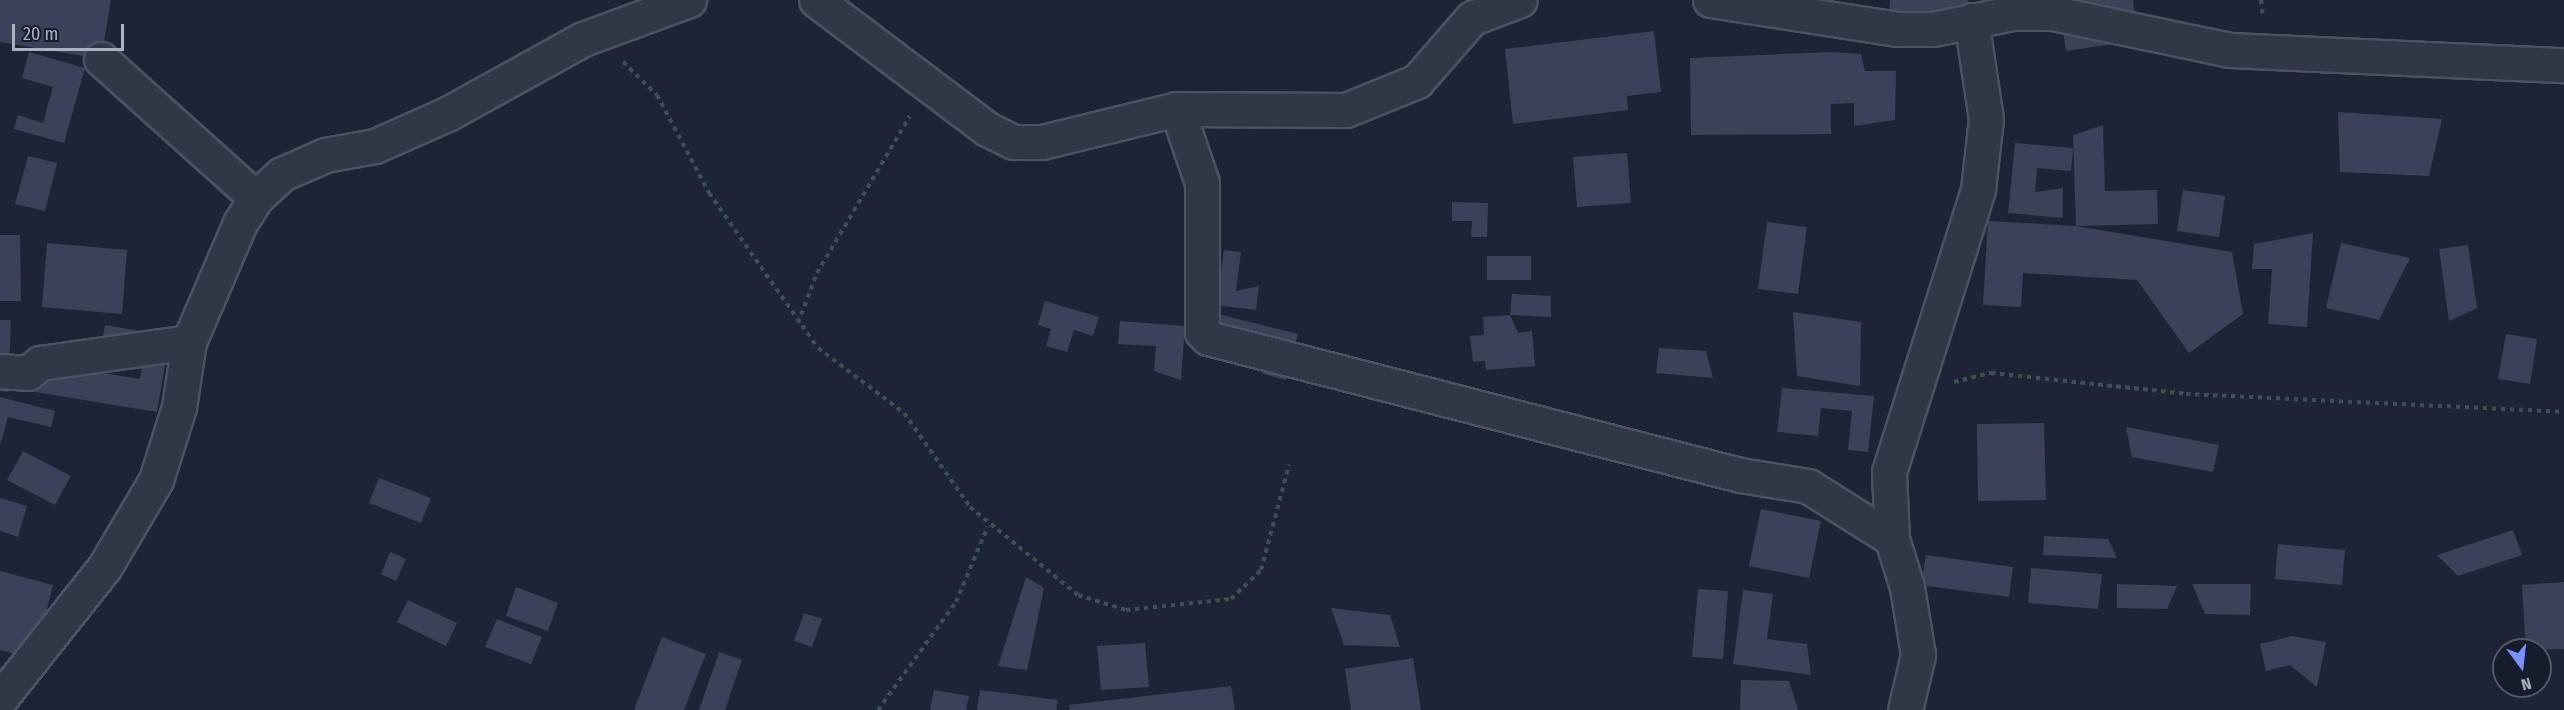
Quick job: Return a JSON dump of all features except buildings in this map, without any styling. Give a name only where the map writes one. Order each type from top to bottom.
[{"type":"street","points":[[0,699],[104,568],[156,480],[179,407],[189,342],[240,223],[256,198],[282,174],[325,155],[375,146],[449,113],[584,39],[689,0]]},
{"type":"street","points":[[816,0],[931,90],[1014,142],[1042,142],[1177,109],[1346,110],[1417,81],[1472,18],[1520,0]]},
{"type":"street","points":[[1710,0],[1897,29],[1933,29],[1971,20],[2053,13],[2230,50],[2564,65]]},
{"type":"street","points":[[1905,710],[1918,655],[1907,587],[1892,539],[1889,472],[1978,189],[1986,119],[1971,20]]},
{"type":"street","points":[[101,59],[256,198]]},
{"type":"street","points":[[1177,109],[1202,183],[1203,332],[1208,338],[1740,476],[1808,486],[1892,539]]},
{"type":"street","points":[[0,371],[28,373],[40,363],[189,342]]},
{"type":"path","points":[[584,39],[634,69],[657,95],[710,193],[760,257],[798,323],[849,376],[904,413],[988,526],[1099,605],[1126,610],[1232,600],[1261,570],[1289,465]]},
{"type":"path","points":[[798,323],[845,224],[900,128],[931,90]]},
{"type":"path","points":[[1951,383],[1991,373],[2186,394],[2564,412]]},
{"type":"path","points":[[878,710],[956,602],[988,526]]}]
